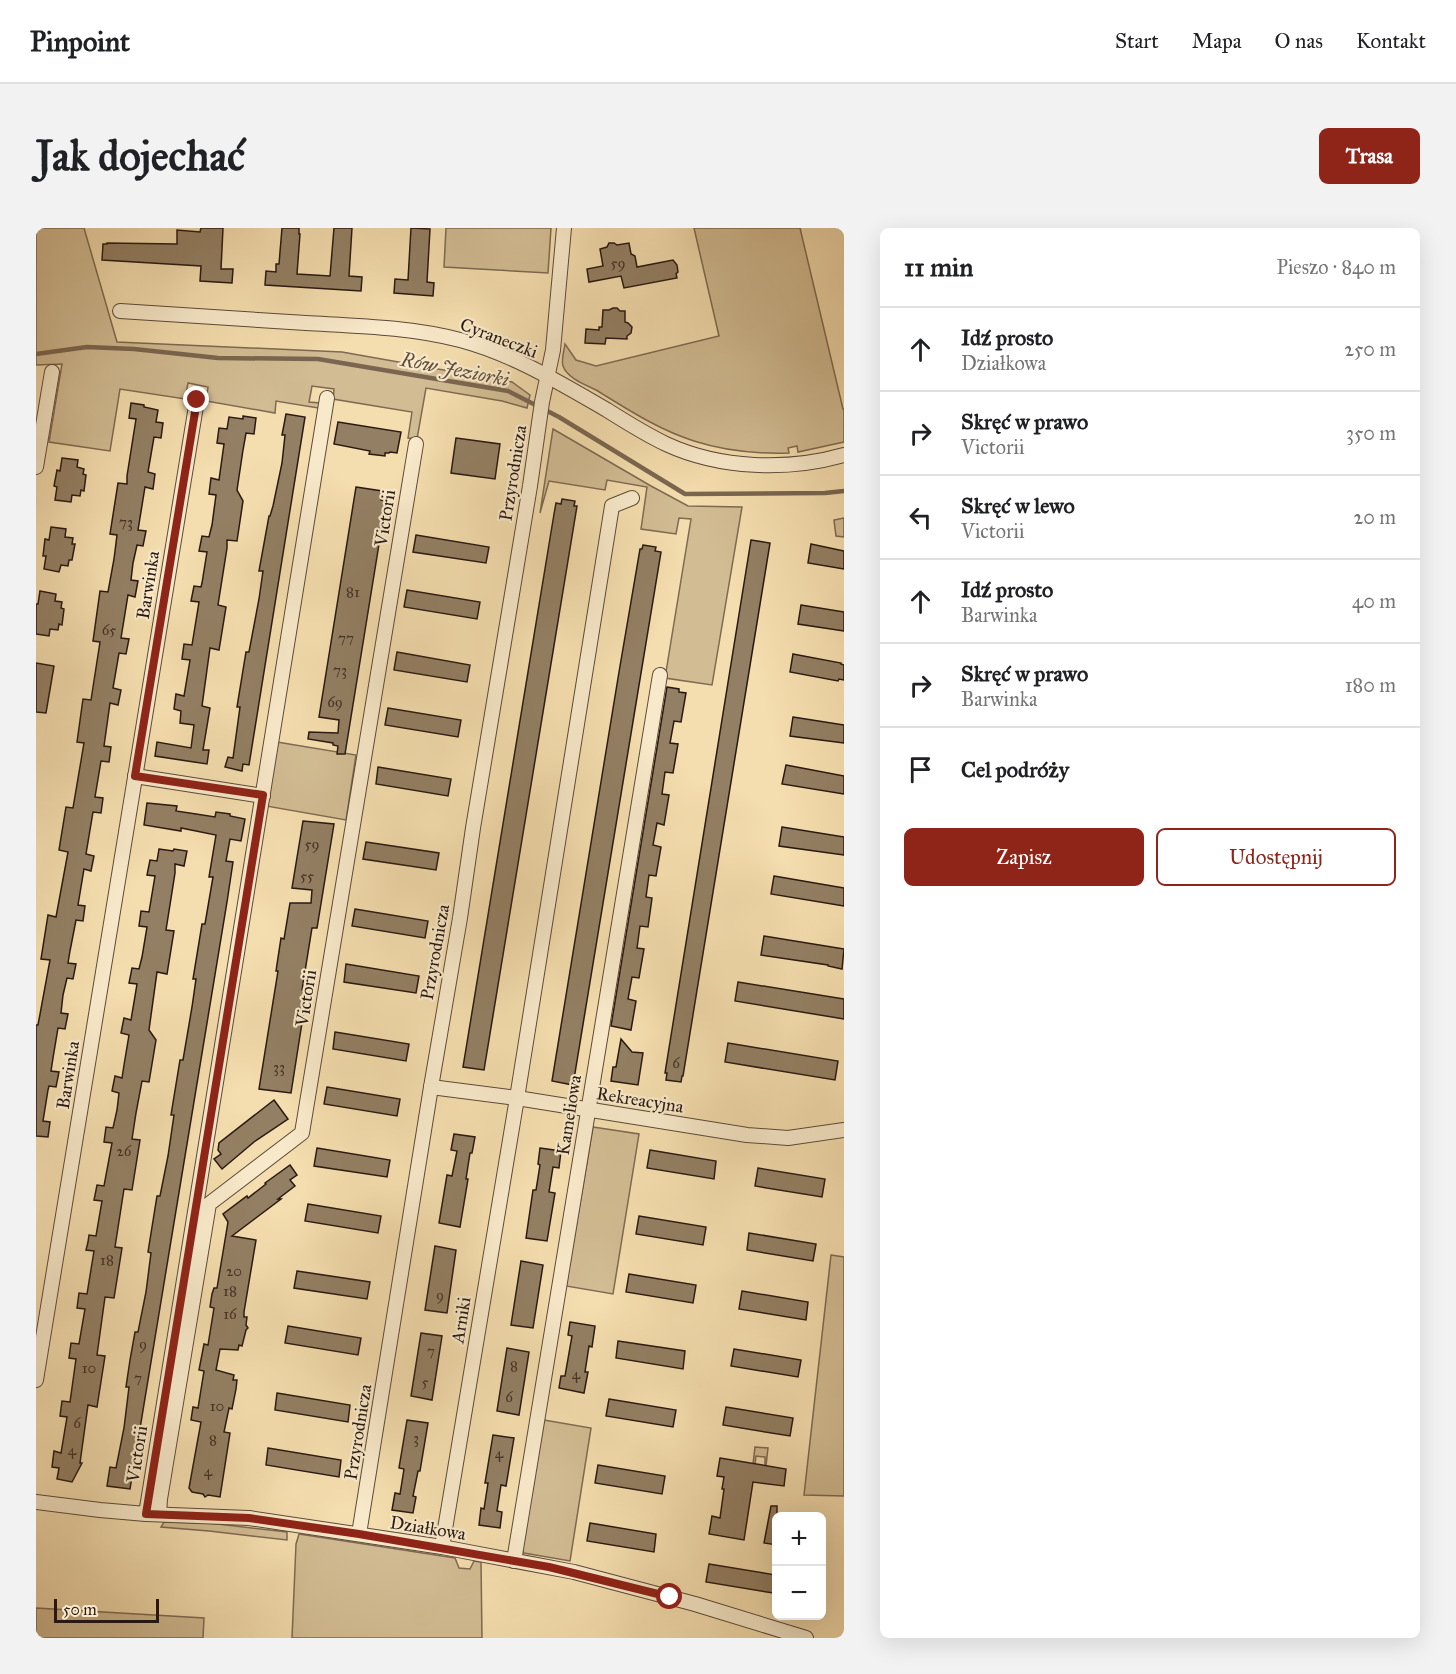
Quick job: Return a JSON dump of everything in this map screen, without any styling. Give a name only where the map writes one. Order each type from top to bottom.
[{"type":"street","name":"Przyrodnicza","points":[[359,1534],[539,420],[555,339],[564,228]]},
{"type":"street","name":"Cyraneczki","points":[[120,311],[425,332],[492,350],[548,376],[632,427],[667,445],[697,456],[769,466],[795,465],[844,455]]},
{"type":"street","points":[[36,467],[52,372]]},
{"type":"street","name":"Victorii","points":[[152,1514],[327,398]]},
{"type":"street","name":"Barwinka","points":[[36,1380],[197,400]]},
{"type":"street","name":"Victorii","points":[[152,1514],[160,1499],[209,1204],[302,1133],[416,444]]},
{"type":"street","name":"Arniki","points":[[441,1548],[517,1098],[612,506],[632,498]]},
{"type":"street","name":"Kameliowa","points":[[514,1561],[660,675]]},
{"type":"street","points":[[135,776],[263,795]]},
{"type":"street","name":"Rekreacyjna","points":[[431,1087],[517,1098],[747,1135],[788,1138],[844,1130]]},
{"type":"street","name":"Działkowa","points":[[36,1502],[106,1511],[249,1518],[441,1548],[574,1572],[806,1638]]},
{"type":"shaded area","points":[[36,228],[84,228],[117,342],[342,352],[512,382],[530,395],[527,408],[502,401],[426,388],[417,439],[408,438],[412,412],[333,399],[334,389],[312,386],[309,402],[320,403],[318,408],[276,401],[275,413],[206,401],[208,387],[188,383],[185,399],[120,389],[110,451],[49,442],[62,364],[36,365]]},
{"type":"shaded area","points":[[446,228],[551,228],[548,273],[444,267]]},
{"type":"shaded area","points":[[694,228],[800,228],[844,409],[844,442],[798,452],[797,446],[788,448],[789,453],[741,451],[717,447],[681,436],[656,425],[577,381],[565,370],[562,361],[565,344],[576,360],[596,366],[719,336]]},
{"type":"shaded area","points":[[553,429],[688,506],[742,507],[712,685],[665,678],[691,519],[679,518],[676,534],[641,529],[647,487],[607,480],[605,490],[549,481],[540,513]]},
{"type":"shaded area","points":[[844,518],[844,537],[836,536],[834,520]]},
{"type":"shaded area","points":[[277,742],[356,755],[346,820],[266,806]]},
{"type":"shaded area","points":[[593,1127],[639,1134],[613,1294],[566,1286]]},
{"type":"shaded area","points":[[831,1255],[844,1257],[844,1496],[804,1495]]},
{"type":"shaded area","points":[[544,1420],[591,1428],[570,1561],[524,1553],[522,1550]]},
{"type":"shaded area","points":[[755,1447],[768,1448],[766,1466],[765,1457],[756,1456],[755,1464],[753,1464]]},
{"type":"shaded area","points":[[164,1522],[209,1523],[287,1532],[287,1540],[161,1527]]},
{"type":"shaded area","points":[[299,1534],[455,1558],[459,1568],[470,1569],[474,1561],[481,1562],[482,1638],[292,1638],[296,1544]]},
{"type":"shaded area","points":[[36,1608],[204,1618],[203,1638],[36,1638]]},
{"type":"building","points":[[201,228],[223,228],[221,269],[233,269],[232,283],[200,281],[201,266],[102,260],[103,244],[177,244],[177,230],[200,232]]},
{"type":"building","points":[[282,228],[299,228],[297,274],[330,276],[334,228],[352,228],[349,276],[362,277],[361,291],[265,285],[266,271],[276,272],[276,264],[279,264]]},
{"type":"building","points":[[411,228],[430,229],[427,282],[434,283],[433,296],[394,293],[395,279],[408,280]]},
{"type":"building","points":[[609,243],[617,245],[629,243],[637,267],[673,260],[677,265],[677,278],[624,288],[621,276],[589,282],[587,269],[603,266],[600,249],[607,247]]},
{"type":"building","points":[[613,308],[625,311],[625,322],[632,327],[627,339],[606,338],[605,344],[585,343],[586,329],[599,330],[599,327],[602,327],[603,310]]},
{"type":"building","points":[[131,403],[158,410],[156,422],[163,423],[161,438],[154,437],[148,472],[155,474],[153,489],[145,487],[138,530],[146,531],[143,546],[137,545],[131,580],[138,581],[135,597],[128,595],[121,638],[129,639],[126,654],[119,653],[113,688],[121,690],[118,705],[110,703],[104,746],[111,747],[109,762],[101,761],[95,797],[103,798],[101,813],[93,812],[86,854],[94,856],[91,871],[84,869],[78,905],[85,906],[83,921],[76,920],[68,963],[76,964],[73,979],[67,978],[63,995],[61,1013],[68,1014],[65,1029],[58,1028],[53,1058],[51,1071],[59,1072],[56,1087],[49,1086],[48,1090],[43,1121],[50,1122],[48,1137],[36,1136],[36,1025],[38,1025],[50,960],[41,959],[48,915],[56,917],[68,852],[59,850],[66,807],[73,808],[84,743],[77,742],[83,699],[91,700],[100,642],[93,641],[100,591],[108,592],[114,559],[117,535],[110,534],[118,483],[127,484],[136,419],[129,418]]},
{"type":"building","points":[[286,414],[305,417],[249,765],[243,764],[242,771],[225,767],[228,757],[233,758],[240,707],[237,707],[246,652],[249,652],[259,599],[263,571],[259,571],[269,516],[282,463],[285,435],[282,435]]},
{"type":"building","points":[[243,416],[256,418],[254,434],[246,433],[243,450],[237,490],[243,501],[237,541],[227,540],[218,605],[226,607],[219,650],[210,648],[202,706],[210,708],[203,750],[209,750],[207,764],[155,756],[157,742],[191,748],[194,725],[180,723],[181,711],[174,709],[176,694],[184,696],[190,660],[182,659],[184,644],[192,645],[199,602],[191,601],[194,586],[201,587],[207,552],[199,551],[202,536],[209,537],[212,525],[216,495],[209,494],[211,478],[219,480],[224,444],[217,443],[219,428],[227,429],[229,417],[243,419]]},
{"type":"building","points":[[338,422],[401,432],[397,453],[385,453],[385,456],[369,454],[370,451],[334,444]]},
{"type":"building","points":[[456,438],[500,444],[495,479],[451,473]]},
{"type":"building","points":[[62,458],[78,460],[77,467],[84,469],[83,474],[86,475],[84,491],[81,490],[80,496],[72,495],[71,502],[55,500],[57,487],[54,486]]},
{"type":"building","points":[[356,487],[382,491],[381,500],[386,501],[345,754],[337,754],[338,746],[333,743],[308,739],[309,732],[338,733],[339,720],[319,717]]},
{"type":"building","points":[[562,499],[575,501],[574,506],[577,506],[484,1070],[463,1067],[554,514],[556,503],[561,504]]},
{"type":"building","points":[[51,527],[66,529],[65,537],[73,538],[72,544],[75,544],[72,560],[69,560],[68,566],[61,565],[59,572],[44,569],[45,539],[49,540]]},
{"type":"building","points":[[416,535],[489,547],[486,563],[413,552]]},
{"type":"building","points":[[751,540],[770,543],[683,1076],[681,1082],[666,1080],[667,1073],[665,1073]]},
{"type":"building","points":[[811,544],[844,551],[844,569],[808,563]]},
{"type":"building","points":[[643,545],[656,547],[655,551],[661,552],[573,1085],[552,1081],[619,672],[640,549]]},
{"type":"building","points":[[407,590],[480,602],[477,619],[404,607]]},
{"type":"building","points":[[40,591],[56,594],[55,601],[62,602],[61,608],[64,609],[62,625],[59,624],[58,630],[50,629],[49,636],[36,634],[36,604],[38,604]]},
{"type":"building","points":[[801,605],[844,612],[844,631],[798,624]]},
{"type":"building","points":[[397,652],[470,665],[467,682],[394,670]]},
{"type":"building","points":[[793,654],[841,663],[844,665],[844,680],[839,679],[838,681],[790,672]]},
{"type":"building","points":[[36,663],[54,666],[46,713],[36,712]]},
{"type":"building","points":[[667,687],[686,693],[681,722],[674,721],[670,743],[678,744],[673,773],[665,772],[662,794],[669,795],[664,825],[657,823],[653,845],[661,847],[656,876],[649,875],[646,897],[652,898],[648,927],[640,926],[637,948],[644,949],[639,978],[632,977],[628,999],[636,1001],[631,1030],[611,1026]]},
{"type":"building","points":[[388,708],[461,720],[458,737],[385,725]]},
{"type":"building","points":[[793,717],[844,725],[844,743],[790,736]]},
{"type":"building","points":[[786,765],[844,776],[844,794],[782,784]]},
{"type":"building","points":[[378,767],[451,779],[448,796],[376,784]]},
{"type":"building","points":[[147,803],[177,806],[176,811],[215,817],[216,812],[245,819],[241,841],[230,839],[226,861],[233,862],[227,902],[130,1489],[107,1486],[110,1467],[116,1468],[124,1428],[130,1360],[146,1292],[151,1253],[148,1252],[157,1196],[160,1196],[168,1156],[174,1115],[171,1115],[192,1007],[196,979],[193,979],[202,924],[205,924],[213,877],[209,877],[216,835],[181,828],[181,831],[144,825]]},
{"type":"building","points":[[303,821],[334,824],[317,928],[312,928],[302,990],[307,991],[291,1093],[259,1089],[281,938],[284,939],[290,903],[311,903],[312,890],[292,888]]},
{"type":"building","points":[[782,827],[844,837],[844,855],[779,846]]},
{"type":"building","points":[[366,842],[439,853],[436,870],[363,859]]},
{"type":"building","points":[[159,849],[187,851],[184,866],[175,864],[166,930],[174,931],[167,974],[157,972],[149,1030],[156,1040],[149,1082],[142,1081],[136,1113],[132,1139],[140,1140],[132,1190],[124,1189],[115,1247],[122,1248],[114,1298],[105,1297],[97,1355],[105,1356],[97,1407],[88,1405],[80,1463],[82,1463],[72,1482],[57,1479],[59,1468],[52,1467],[54,1451],[61,1453],[67,1417],[60,1416],[62,1401],[70,1402],[76,1359],[69,1358],[71,1343],[79,1344],[85,1309],[77,1308],[79,1293],[87,1294],[94,1251],[86,1250],[89,1235],[96,1236],[102,1201],[94,1200],[97,1185],[104,1186],[112,1143],[104,1142],[106,1127],[113,1128],[117,1110],[119,1093],[112,1091],[115,1076],[122,1078],[129,1035],[121,1033],[124,1018],[131,1020],[137,984],[129,983],[132,968],[139,969],[147,927],[139,926],[141,911],[149,912],[155,876],[147,875],[150,860],[157,861]]},
{"type":"building","points":[[774,876],[844,888],[844,906],[771,894]]},
{"type":"building","points":[[355,909],[428,921],[425,938],[352,926]]},
{"type":"building","points":[[764,936],[844,949],[842,969],[761,955]]},
{"type":"building","points":[[346,964],[419,976],[416,993],[344,982]]},
{"type":"building","points":[[738,982],[844,999],[844,1019],[735,1001]]},
{"type":"building","points":[[335,1032],[409,1044],[406,1061],[333,1049]]},
{"type":"building","points":[[621,1039],[632,1052],[643,1053],[638,1085],[611,1081]]},
{"type":"building","points":[[728,1043],[838,1061],[835,1080],[725,1062]]},
{"type":"building","points":[[327,1087],[400,1099],[397,1116],[324,1104]]},
{"type":"building","points":[[274,1100],[288,1119],[254,1142],[222,1169],[214,1159],[221,1154],[218,1150],[219,1143]]},
{"type":"building","points":[[454,1134],[475,1137],[472,1153],[470,1153],[460,1227],[439,1223],[447,1175],[452,1176],[457,1151],[451,1150]]},
{"type":"building","points":[[317,1148],[390,1160],[387,1177],[314,1166]]},
{"type":"building","points":[[540,1148],[561,1151],[559,1168],[553,1167],[549,1192],[555,1193],[547,1241],[526,1238],[533,1190],[536,1190],[540,1165],[538,1164]]},
{"type":"building","points":[[650,1150],[716,1161],[714,1179],[647,1168]]},
{"type":"building","points":[[290,1165],[297,1175],[290,1180],[295,1186],[232,1236],[256,1240],[244,1312],[248,1328],[242,1346],[239,1345],[238,1350],[220,1349],[216,1370],[234,1375],[233,1380],[237,1380],[232,1409],[229,1408],[224,1432],[230,1433],[220,1497],[208,1495],[205,1497],[203,1494],[192,1492],[189,1488],[201,1422],[191,1420],[193,1407],[198,1408],[204,1371],[199,1370],[204,1344],[208,1345],[214,1308],[210,1307],[212,1294],[214,1288],[217,1288],[228,1222],[223,1214],[247,1196],[248,1198]]},
{"type":"building","points":[[758,1168],[825,1179],[822,1197],[755,1186]]},
{"type":"building","points":[[308,1204],[381,1216],[378,1233],[305,1221]]},
{"type":"building","points":[[639,1216],[706,1227],[703,1245],[636,1234]]},
{"type":"building","points":[[749,1233],[816,1244],[813,1261],[747,1250]]},
{"type":"building","points":[[435,1246],[456,1250],[447,1313],[425,1310]]},
{"type":"building","points":[[521,1261],[543,1265],[533,1328],[511,1325]]},
{"type":"building","points":[[297,1271],[370,1282],[367,1299],[294,1288]]},
{"type":"building","points":[[629,1274],[696,1285],[693,1303],[626,1292]]},
{"type":"building","points":[[742,1291],[808,1302],[806,1320],[739,1309]]},
{"type":"building","points":[[570,1322],[595,1326],[592,1347],[589,1346],[584,1393],[559,1388],[561,1376],[565,1376],[572,1336],[568,1335]]},
{"type":"building","points":[[288,1326],[361,1338],[358,1355],[285,1343]]},
{"type":"building","points":[[421,1333],[442,1336],[432,1400],[411,1396]]},
{"type":"building","points":[[618,1341],[685,1351],[683,1369],[616,1358]]},
{"type":"building","points":[[507,1348],[529,1352],[519,1415],[497,1411]]},
{"type":"building","points":[[734,1349],[801,1360],[798,1377],[731,1366]]},
{"type":"building","points":[[277,1393],[350,1405],[348,1422],[275,1410]]},
{"type":"building","points":[[609,1399],[676,1410],[673,1427],[606,1416]]},
{"type":"building","points":[[726,1407],[793,1418],[790,1436],[723,1425]]},
{"type":"building","points":[[407,1420],[428,1423],[420,1471],[418,1471],[413,1496],[416,1497],[413,1513],[392,1510],[395,1493],[400,1494],[404,1469],[399,1468]]},
{"type":"building","points":[[493,1435],[514,1438],[506,1486],[501,1485],[497,1511],[502,1512],[500,1528],[479,1525],[481,1508],[484,1509],[488,1483],[485,1483]]},
{"type":"building","points":[[268,1448],[341,1460],[339,1477],[266,1465]]},
{"type":"building","points":[[720,1458],[786,1469],[784,1486],[753,1482],[744,1540],[709,1534],[712,1516],[720,1518],[724,1477],[717,1476]]},
{"type":"building","points":[[598,1465],[665,1476],[662,1494],[595,1483]]},
{"type":"building","points":[[771,1506],[777,1506],[777,1512],[772,1512],[772,1544],[764,1543]]},
{"type":"building","points":[[590,1523],[656,1534],[654,1552],[587,1541]]},
{"type":"building","points":[[709,1564],[772,1574],[772,1593],[706,1582]]},
{"type":"waterway","name":"Rów Jeziorki","points":[[36,354],[87,347],[134,349],[218,358],[318,359],[508,391],[559,417],[685,494],[844,491]]},
{"type":"route","points":[[197,400],[135,776],[263,795],[146,1514],[249,1518],[359,1534],[574,1572],[670,1597]]}]
